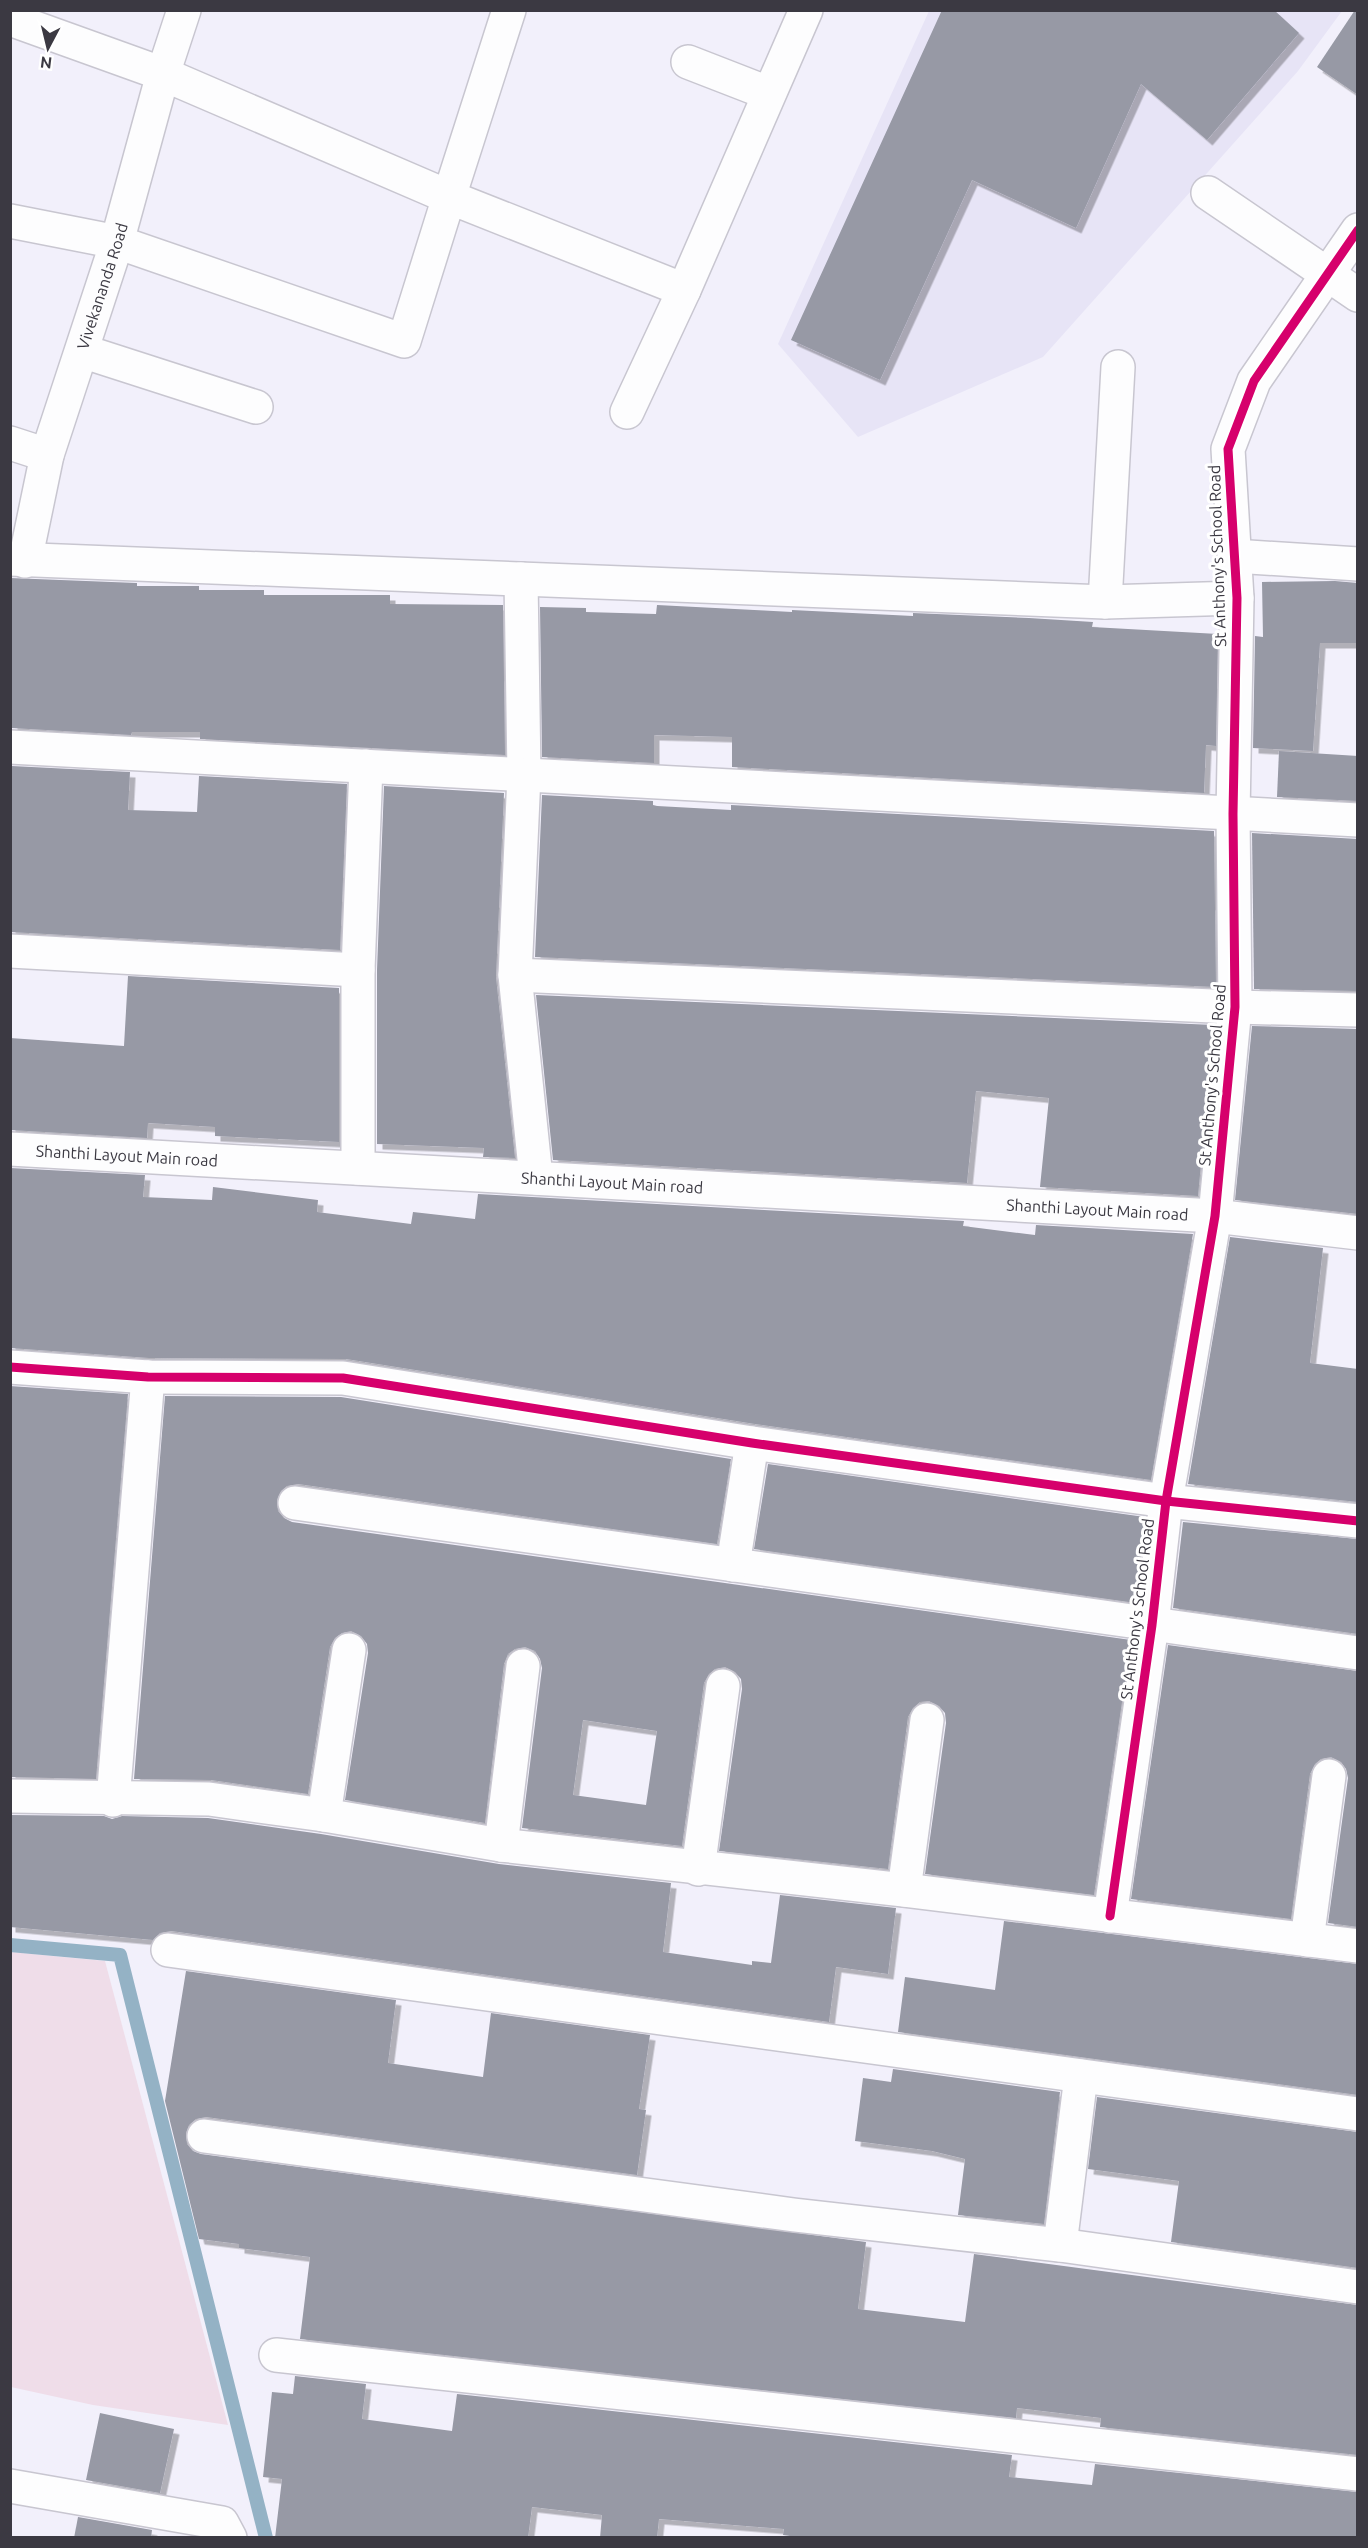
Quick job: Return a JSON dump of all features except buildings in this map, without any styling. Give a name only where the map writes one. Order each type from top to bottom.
[{"type":"street","name":"Vivekananda Road","points":[[18,560],[47,455],[117,242],[163,74],[184,10]]},
{"type":"street","points":[[10,221],[117,242],[404,341],[509,10]]},
{"type":"street","points":[[627,412],[684,290],[806,10]]},
{"type":"street","points":[[10,19],[163,74],[449,197],[684,290]]},
{"type":"street","points":[[688,62],[768,93]]},
{"type":"street","points":[[1208,193],[1358,295]]},
{"type":"street","name":"St Anthony's School Road","points":[[1110,1916],[1152,1625],[1166,1501],[1215,1216],[1235,1007],[1233,814],[1237,597],[1228,450],[1254,381],[1358,230]]},
{"type":"street","points":[[82,351],[256,407]]},
{"type":"street","points":[[1105,602],[1118,367]]},
{"type":"street","points":[[10,443],[47,455]]},
{"type":"street","points":[[1234,556],[1358,564]]},
{"type":"street","points":[[18,560],[1105,602],[1237,597]]},
{"type":"street","points":[[521,579],[524,775],[515,975],[536,1178]]},
{"type":"street","points":[[10,747],[1358,820]]},
{"type":"street","points":[[358,1168],[358,970],[366,766]]},
{"type":"street","points":[[10,951],[358,970]]},
{"type":"street","points":[[515,975],[1235,1007],[1358,1010]]},
{"type":"street","name":"Shanthi Layout Main road","points":[[10,1149],[1215,1216],[1358,1233]]},
{"type":"street","points":[[10,1367],[147,1377],[343,1378],[752,1443],[1166,1501],[1358,1521]]},
{"type":"street","points":[[113,1800],[147,1377]]},
{"type":"street","points":[[733,1565],[752,1443]]},
{"type":"street","points":[[295,1503],[1358,1653]]},
{"type":"street","points":[[324,1815],[349,1650]]},
{"type":"street","points":[[501,1845],[523,1666]]},
{"type":"street","points":[[698,1869],[723,1686]]},
{"type":"street","points":[[904,1890],[927,1720]]},
{"type":"street","points":[[1307,1940],[1329,1776]]},
{"type":"street","points":[[10,1796],[113,1800],[209,1799],[324,1815],[501,1845],[698,1869],[904,1890],[1358,1946]]},
{"type":"street","points":[[168,1950],[1358,2114]]},
{"type":"street","points":[[1060,2245],[1081,2076]]},
{"type":"street","points":[[204,2136],[795,2215],[1060,2245],[1358,2287]]},
{"type":"street","points":[[276,2355],[1358,2474]]},
{"type":"street","points":[[10,2486],[222,2523],[230,2538]]},
{"type":"shaded area","points":[[929,11],[1342,11],[1298,71],[1043,357],[858,437],[778,344]]},
{"type":"shaded area","points":[[11,1952],[105,1961],[228,2425],[93,2405],[11,2387]]},
{"type":"waterway","points":[[10,1945],[120,1955],[266,2538]]},
{"type":"cycle path","points":[[1110,1916],[1152,1625],[1166,1501],[1215,1216],[1235,1007],[1233,814],[1237,598],[1228,449],[1254,381],[1358,230]]},
{"type":"cycle path","points":[[10,1367],[148,1377],[343,1378],[752,1443],[1166,1501],[1358,1521]]}]
